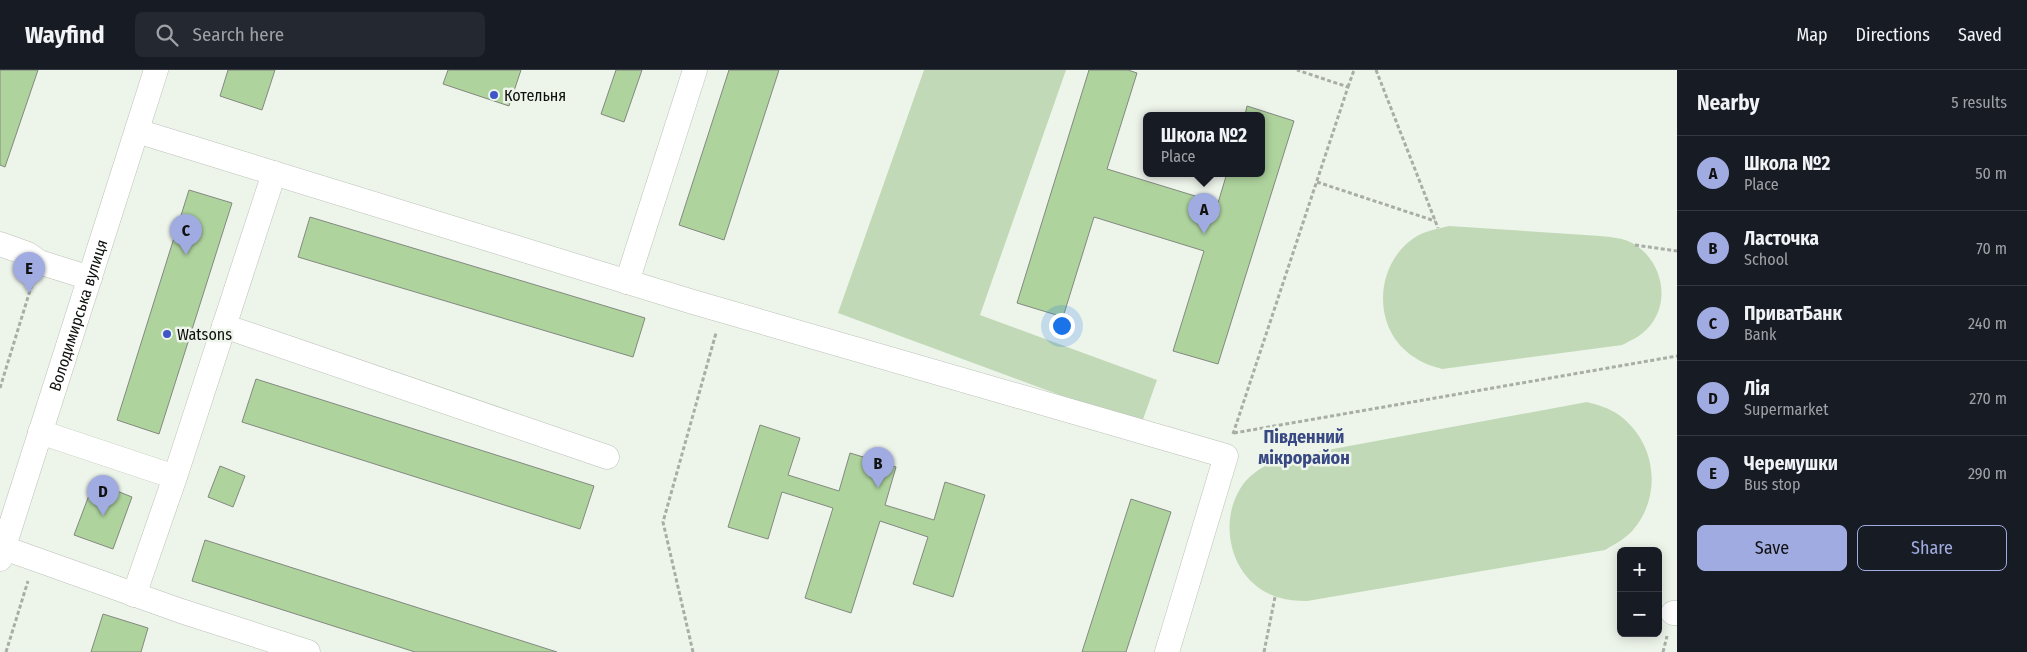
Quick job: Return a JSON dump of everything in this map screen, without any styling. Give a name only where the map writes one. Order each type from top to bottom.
[{"type":"street","name":"Володимирська вулиця","points":[[2,553],[6,522],[40,432],[156,70]]},
{"type":"street","points":[[627,282],[695,70]]},
{"type":"street","points":[[137,131],[722,311],[1226,456],[1168,652]]},
{"type":"street","points":[[134,595],[175,478],[274,173]]},
{"type":"street","points":[[0,244],[28,254],[39,262],[90,278]]},
{"type":"street","points":[[224,326],[607,457]]},
{"type":"street","points":[[40,432],[175,478]]},
{"type":"street","points":[[2,553],[34,559],[134,595],[308,652]]},
{"type":"path","points":[[1297,70],[1348,87]]},
{"type":"path","points":[[1226,456],[1354,70]]},
{"type":"path","points":[[1376,70],[1438,228]]},
{"type":"path","points":[[1317,182],[1436,221]]},
{"type":"path","points":[[1635,245],[1677,251]]},
{"type":"path","points":[[0,388],[39,262]]},
{"type":"path","points":[[693,652],[663,522],[722,311]]},
{"type":"path","points":[[1234,433],[1677,356]]},
{"type":"path","points":[[6,652],[34,559]]},
{"type":"path","points":[[1264,652],[1276,596]]},
{"type":"green space","points":[[924,70],[1066,70],[980,315],[1157,380],[1141,425],[838,313]]},
{"type":"green space","points":[[1449,226],[1600,236],[1630,242],[1644,251],[1657,271],[1662,294],[1660,306],[1648,328],[1636,338],[1622,345],[1442,369],[1424,363],[1400,345],[1390,330],[1384,313],[1383,295],[1386,277],[1393,261],[1404,246],[1423,233]]},
{"type":"green space","points":[[1587,402],[1611,410],[1631,426],[1641,439],[1648,454],[1651,470],[1652,485],[1649,501],[1643,516],[1630,533],[1605,550],[1307,601],[1281,598],[1262,590],[1249,580],[1233,552],[1230,520],[1233,504],[1240,489],[1252,475],[1279,459]]},
{"type":"building","points":[[0,70],[38,70],[5,167],[0,165]]},
{"type":"building","points":[[228,70],[275,70],[262,110],[220,96]]},
{"type":"building","name":"Котельня","points":[[448,70],[521,70],[509,106],[443,84]]},
{"type":"building","points":[[616,70],[642,70],[624,122],[601,114]]},
{"type":"building","points":[[729,70],[779,70],[724,240],[679,225]]},
{"type":"building","points":[[1089,70],[1128,70],[1137,73],[1107,169],[1218,203],[1226,177],[1265,177],[1265,112],[1246,112],[1247,106],[1294,121],[1218,364],[1173,351],[1204,251],[1094,217],[1063,317],[1017,303]]},
{"type":"building","points":[[189,190],[232,203],[159,434],[117,420]]},
{"type":"building","points":[[310,217],[645,318],[633,357],[298,257]]},
{"type":"building","points":[[256,379],[594,486],[580,529],[242,422]]},
{"type":"building","points":[[760,425],[800,438],[788,475],[839,491],[850,453],[896,467],[885,505],[934,520],[945,482],[985,495],[953,597],[913,584],[928,537],[880,521],[851,613],[805,598],[833,508],[782,492],[768,539],[728,527]]},
{"type":"building","points":[[220,466],[245,476],[233,507],[208,497]]},
{"type":"building","points":[[94,482],[132,497],[113,549],[74,535]]},
{"type":"building","points":[[1131,499],[1171,512],[1126,652],[1082,652]]},
{"type":"building","points":[[205,540],[557,652],[415,652],[192,581]]},
{"type":"building","points":[[103,614],[148,628],[141,652],[91,652]]},
{"type":"place","name":"Котельня","points":[[494,95]]},
{"type":"place","name":"Школа №2","points":[[1204,234]]},
{"type":"place","name":"ПриватБанк","points":[[186,255]]},
{"type":"place","name":"Черемушки","points":[[29,293]]},
{"type":"place","name":"Watsons","points":[[167,334]]},
{"type":"place","name":"Ласточка","points":[[878,488]]},
{"type":"place","name":"Лія","points":[[103,516]]},
{"type":"district","name":"Південний мікрорайон","points":[[1304,447]]}]
